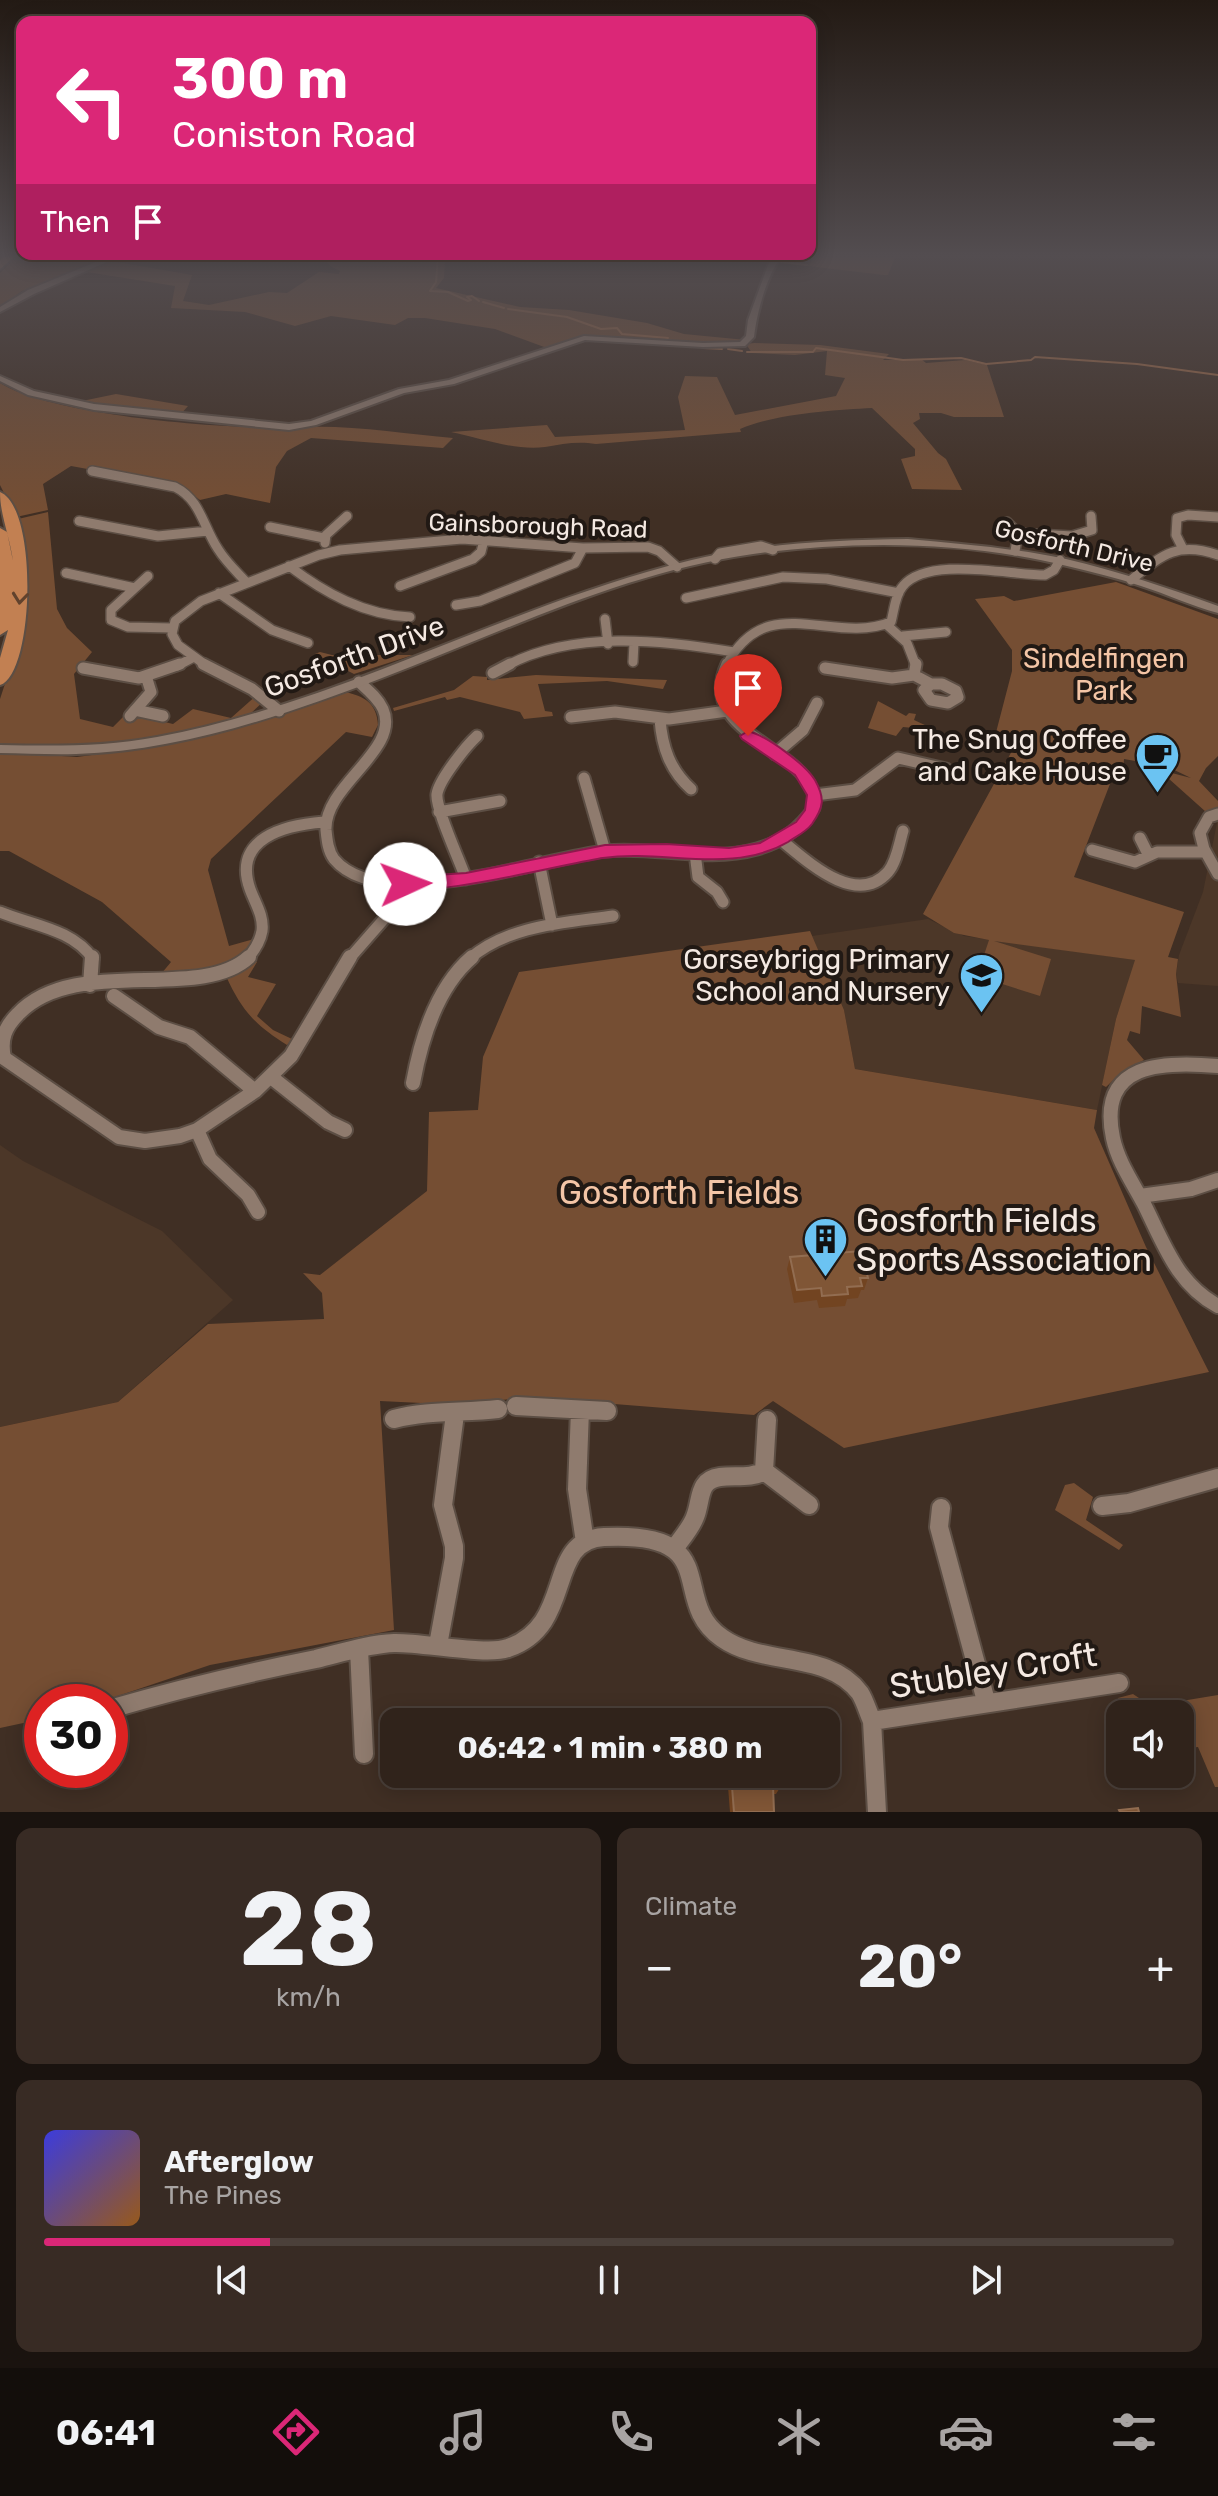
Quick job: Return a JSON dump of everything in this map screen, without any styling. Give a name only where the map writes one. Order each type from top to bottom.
[{"type":"highway","points":[[0,496],[19,546],[22,571],[14,637],[0,680]]},
{"type":"highway","points":[[0,532],[7,567],[0,630]]},
{"type":"street","points":[[0,378],[31,393],[94,407],[289,427],[313,423],[402,391],[451,382],[573,342]]},
{"type":"street","points":[[643,342],[716,346],[746,342]]},
{"type":"street","points":[[92,471],[180,489],[197,503],[216,546],[247,583]]},
{"type":"street","points":[[1182,547],[1176,535],[1177,518],[1188,515],[1218,517]]},
{"type":"street","points":[[324,538],[347,516]]},
{"type":"street","points":[[1007,522],[1018,533],[1079,535],[1092,530],[1091,516]]},
{"type":"street","points":[[79,521],[166,538],[208,531]]},
{"type":"street","points":[[270,527],[324,538]]},
{"type":"street","points":[[1015,551],[1018,533]]},
{"type":"street","points":[[324,538],[330,551]]},
{"type":"street","name":"Gainsborough Road","points":[[172,628],[190,608],[219,593],[330,551],[439,540],[484,540],[583,548],[648,547],[659,551],[677,567]]},
{"type":"street","points":[[400,586],[473,559],[481,552],[484,540]]},
{"type":"street","name":"Gosforth Drive","points":[[0,749],[75,751],[125,747],[217,728],[279,711],[596,591],[677,567],[773,550],[906,542],[957,543],[1060,560],[1218,610]]},
{"type":"street","points":[[1131,580],[1168,552],[1182,547],[1218,555]]},
{"type":"street","points":[[456,605],[480,601],[575,563],[583,548]]},
{"type":"street","points":[[359,682],[379,701],[385,726],[377,744],[329,806],[324,822],[329,850],[337,863],[368,878],[405,884],[466,879],[605,851],[747,852],[781,840],[808,819],[815,795],[802,772],[748,736],[727,711],[720,688],[734,652],[757,630],[796,622],[871,627],[887,625],[891,622],[899,593],[907,581],[929,573],[965,570],[1045,575],[1054,570],[1060,560]]},
{"type":"street","points":[[289,566],[319,588],[352,603],[381,613],[410,617]]},
{"type":"street","points":[[66,573],[135,588]]},
{"type":"street","points":[[148,576],[111,610],[111,620],[128,627],[172,628],[177,646],[192,658],[259,691],[279,711]]},
{"type":"street","points":[[686,598],[759,581],[793,577],[899,593]]},
{"type":"street","points":[[219,593],[272,630],[308,643]]},
{"type":"street","points":[[605,619],[608,644]]},
{"type":"street","points":[[887,625],[903,636],[915,661],[914,675]]},
{"type":"street","points":[[903,636],[946,632]]},
{"type":"street","points":[[633,662],[634,643]]},
{"type":"street","points":[[493,673],[505,665],[540,653],[608,644],[679,644],[734,652]]},
{"type":"street","points":[[83,668],[132,679],[147,679],[192,658]]},
{"type":"street","points":[[825,668],[892,678],[914,675],[931,684]]},
{"type":"street","points":[[147,679],[151,692],[133,713],[163,716]]},
{"type":"street","points":[[775,754],[803,730],[817,703]]},
{"type":"street","points":[[571,717],[615,712],[660,719],[727,711]]},
{"type":"street","points":[[660,719],[663,745],[670,764],[676,775],[691,789]]},
{"type":"street","points":[[466,879],[453,840],[439,812],[437,792],[466,746],[477,736]]},
{"type":"street","points":[[815,795],[855,790],[898,758],[946,769]]},
{"type":"street","points":[[584,778],[605,851]]},
{"type":"street","points":[[439,812],[500,801]]},
{"type":"street","points":[[1218,814],[1209,817],[1202,826],[1201,839],[1218,874]]},
{"type":"street","points":[[324,822],[284,828],[262,841],[251,853],[246,872],[261,917],[262,935],[255,950],[240,964],[219,972],[90,985],[39,994],[21,1007],[3,1028],[1,1045],[4,1058],[108,1131],[130,1141],[163,1139],[197,1130],[255,1091],[299,1046],[350,957],[398,903],[405,884]]},
{"type":"street","points":[[781,840],[830,877],[857,884],[876,880],[887,872],[903,831]]},
{"type":"street","points":[[1140,838],[1148,854]]},
{"type":"street","points":[[1092,850],[1131,862],[1148,854],[1205,852]]},
{"type":"street","points":[[695,853],[698,877],[717,892],[723,902]]},
{"type":"street","points":[[539,862],[552,925]]},
{"type":"street","points":[[0,912],[26,920],[85,947],[94,960],[90,985]]},
{"type":"street","points":[[413,1083],[434,1012],[457,968],[484,944],[552,925],[613,916]]},
{"type":"street","points":[[114,996],[159,1027],[190,1037],[255,1091]]},
{"type":"street","points":[[1218,1066],[1156,1064],[1145,1067],[1122,1084],[1112,1105],[1112,1135],[1186,1285],[1205,1301],[1218,1306]]},
{"type":"street","points":[[271,1077],[328,1122],[345,1130]]},
{"type":"street","points":[[197,1130],[210,1159],[248,1195],[258,1212]]},
{"type":"street","points":[[1140,1196],[1191,1189],[1218,1180]]},
{"type":"street","points":[[394,1419],[416,1413],[455,1414],[507,1407],[607,1411]]},
{"type":"street","points":[[580,1410],[577,1489],[585,1542]]},
{"type":"street","points":[[438,1645],[454,1558],[454,1546],[443,1505],[455,1414]]},
{"type":"street","points":[[674,1549],[695,1518],[701,1490],[707,1481],[717,1477],[756,1476],[764,1471],[767,1420]]},
{"type":"street","points":[[764,1471],[809,1505]]},
{"type":"street","points":[[1102,1506],[1122,1505],[1193,1482],[1218,1478]]},
{"type":"street","points":[[941,1508],[939,1527],[986,1701]]},
{"type":"street","points":[[128,1704],[202,1682],[392,1643],[504,1650],[532,1641],[548,1620],[572,1552],[585,1542],[607,1537],[656,1543],[674,1549],[690,1572],[698,1611],[714,1633],[750,1650],[845,1676],[864,1697],[872,1721]]},
{"type":"street","points":[[359,1649],[364,1754]]},
{"type":"street","name":"Stubley Croft","points":[[877,1812],[872,1721],[986,1701],[1119,1683]]},
{"type":"shaded area","points":[[1218,818],[1218,986],[1178,983],[1179,955],[1203,892]]},
{"type":"shaded area","name":"Gorseybrigg Primary School and Nursery","points":[[928,919],[964,936],[1136,960],[1116,1019],[1097,1110],[855,1069],[844,1010],[812,936]]},
{"type":"shaded area","points":[[0,1145],[23,1161],[162,1231],[233,1300],[118,1402],[0,1427]]},
{"type":"green space","points":[[529,342],[569,342],[547,348]]},
{"type":"green space","points":[[679,342],[732,342],[711,344]]},
{"type":"green space","points":[[746,344],[820,345],[889,354],[883,360],[921,359],[926,363],[965,360],[987,365],[1004,417],[919,413],[920,419],[913,423],[946,459],[962,490],[912,489],[901,459],[915,456],[915,449],[872,408],[787,416],[754,424],[740,429],[741,432],[534,448],[510,446],[451,432],[547,425],[555,437],[685,430],[678,397],[685,376],[717,377],[735,415],[836,396],[845,378],[825,375],[827,351],[795,355],[752,353]]},
{"type":"green space","points":[[0,383],[26,395],[62,405],[148,419],[238,427],[341,427],[453,438],[443,448],[311,438],[287,451],[276,467],[270,503],[226,494],[200,500],[181,486],[71,466],[43,484],[48,510],[16,517],[0,485]]},
{"type":"green space","points":[[116,394],[188,406],[180,415],[94,406],[82,401]]},
{"type":"green space","points":[[48,512],[57,609],[67,628],[92,652],[74,674],[80,719],[113,727],[123,717],[133,719],[140,716],[173,724],[193,709],[231,718],[258,694],[265,700],[248,716],[155,739],[62,749],[0,745],[0,699],[23,629],[28,591],[27,556],[18,519]]},
{"type":"green space","name":"Sindelfingen Park","points":[[1116,582],[1218,619],[1218,756],[1199,781],[1218,801],[1218,809],[1206,812],[1168,778],[1168,772],[1191,778],[1168,767],[1124,759],[1123,772],[1115,771],[1074,877],[1184,912],[1168,957],[1178,959],[1176,974],[1181,1017],[1142,1006],[1140,1034],[1130,1031],[1127,1040],[1144,1060],[1123,1071],[1106,1087],[1102,1085],[1116,1019],[1135,960],[994,941],[1051,959],[1040,996],[977,976],[989,940],[954,933],[923,914],[1013,749],[993,744],[1012,671],[1012,650],[975,599],[1004,596],[1014,601]]},
{"type":"green space","points":[[315,654],[332,655],[413,655],[354,674]]},
{"type":"green space","points":[[536,675],[667,680],[663,689],[607,681],[538,684],[545,711],[552,712],[553,716],[524,719],[520,712],[460,697],[447,700],[445,697],[394,711],[393,708],[454,690],[473,676],[487,677],[487,680]]},
{"type":"green space","points":[[345,692],[364,698],[375,711],[378,725],[372,737],[346,732],[211,859],[208,870],[229,946],[254,939],[250,951],[221,967],[161,974],[171,962],[102,902],[9,851],[0,851],[0,752],[77,757],[129,750],[265,719]]},
{"type":"green space","points":[[878,701],[906,716],[916,714],[914,720],[927,726],[924,729],[903,727],[896,736],[868,728]]},
{"type":"green space","name":"Gosforth Fields","points":[[810,931],[844,1010],[855,1069],[1097,1110],[1094,1128],[1146,1247],[1209,1372],[844,1448],[773,1401],[754,1415],[525,1397],[463,1405],[380,1401],[394,1630],[210,1665],[128,1693],[128,1684],[24,1684],[24,1723],[0,1728],[0,1427],[118,1402],[208,1324],[324,1319],[322,1293],[303,1273],[320,1275],[427,1191],[429,1112],[478,1110],[483,1057],[519,972]]},
{"type":"green space","points":[[255,961],[248,977],[276,984],[257,1016],[273,1030],[292,1039],[287,1045],[250,1016],[226,976]]},
{"type":"green space","points":[[1074,1483],[1093,1497],[1086,1520],[1123,1545],[1119,1550],[1055,1510],[1065,1485]]},
{"type":"green space","points":[[1133,1694],[1142,1700],[1118,1700]]},
{"type":"green space","points":[[1218,1695],[1218,1787],[1215,1787],[1198,1747],[1194,1747],[1194,1700],[1188,1700]]},
{"type":"building","name":"Gosforth Fields Sports Association","points":[[861,1251],[868,1278],[860,1278],[862,1286],[847,1287],[848,1294],[822,1296],[821,1288],[797,1290],[790,1257]]},
{"type":"building","points":[[732,1788],[773,1788],[774,1812],[734,1812]]},
{"type":"building","points":[[1138,1808],[1139,1812],[1119,1810]]},
{"type":"waterway","points":[[703,348],[722,349]]},
{"type":"waterway","points":[[747,352],[813,352],[816,348],[903,360],[961,358],[986,364],[1031,360],[1035,357],[1137,364],[1218,375]]},
{"type":"waterway","points":[[728,349],[742,351]]},
{"type":"place","name":"The Snug Coffee and Cake House","points":[[1158,794]]},
{"type":"place","name":"Gorseybrigg Primary School and Nursery","points":[[981,1014]]},
{"type":"place","name":"Gosforth Fields Sports Association","points":[[825,1279]]},
{"type":"route","points":[[405,884],[466,879],[605,851],[666,850],[729,854],[764,848],[802,826],[813,810],[815,795],[802,772],[748,736]]}]
